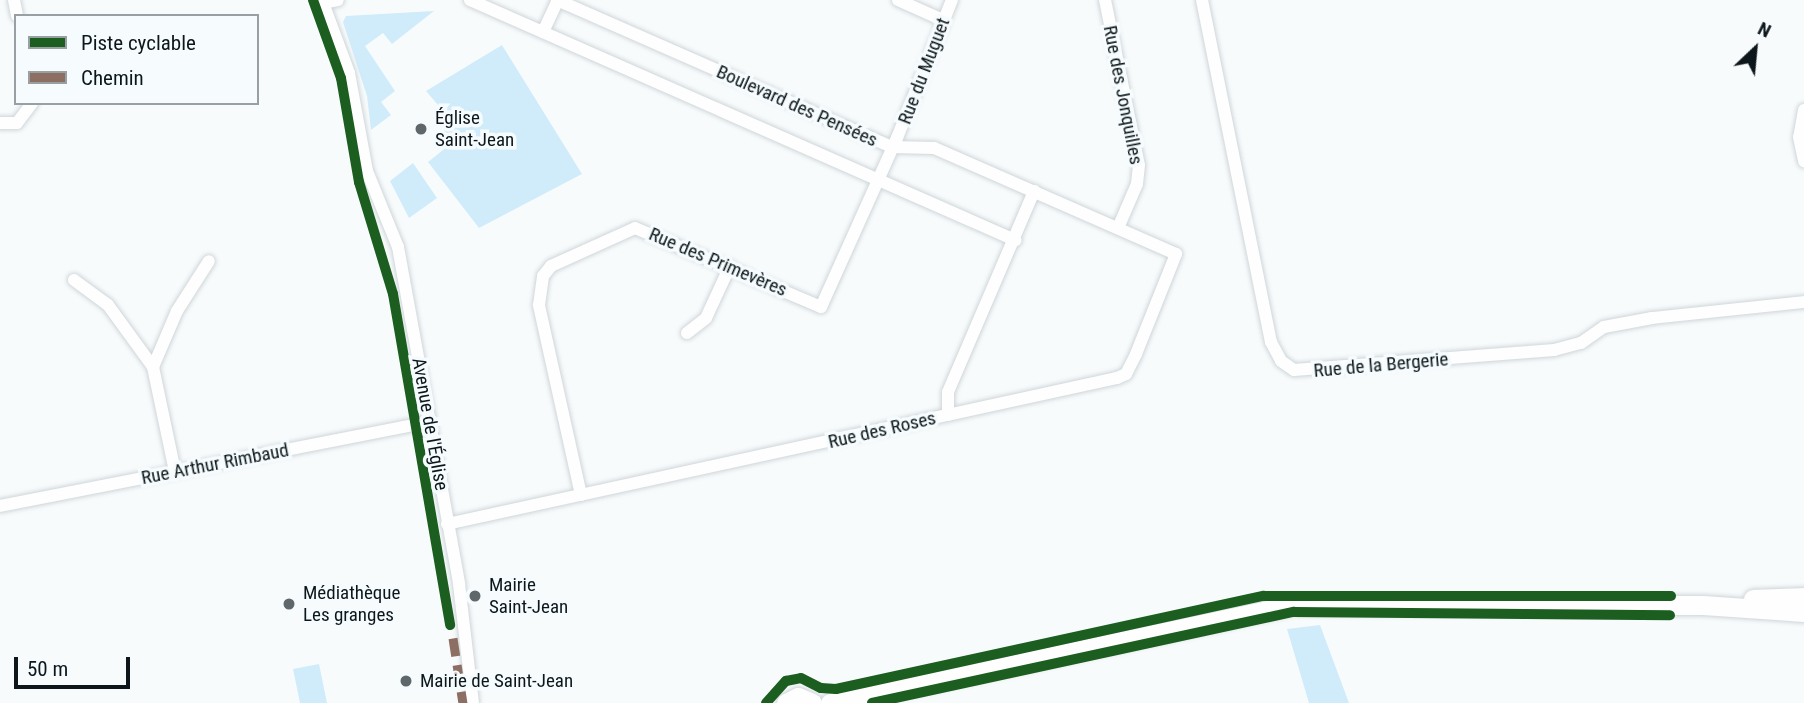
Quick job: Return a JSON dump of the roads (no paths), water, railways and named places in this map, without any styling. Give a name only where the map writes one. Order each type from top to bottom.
[{"type":"main road","points":[[1703,605],[1804,597]]},
{"type":"main road","points":[[830,703],[1291,605],[1703,605],[1804,612]]},
{"type":"main road","points":[[786,703],[798,697],[812,703]]},
{"type":"street","points":[[323,1],[338,0]]},
{"type":"street","name":"Boulevard des Pensées","points":[[470,0],[1015,240]]},
{"type":"street","points":[[543,32],[557,0]]},
{"type":"street","name":"Boulevard des Pensées","points":[[557,0],[892,147],[934,148],[1118,228]]},
{"type":"street","points":[[898,0],[943,20]]},
{"type":"street","name":"Rue du Muguet","points":[[876,180],[952,0]]},
{"type":"street","name":"Rue des Jonquilles","points":[[1105,0],[1139,165],[1137,184],[1118,228]]},
{"type":"street","name":"Rue de la Bergerie","points":[[1202,0],[1271,342],[1281,361],[1294,370],[1554,349],[1580,343],[1604,327],[1652,318],[1804,302]]},
{"type":"street","name":"Avenue de l'Église","points":[[323,1],[349,73],[367,171],[398,247],[459,584],[472,700]]},
{"type":"street","points":[[0,123],[17,123],[30,105]]},
{"type":"street","points":[[1804,110],[1799,137],[1804,161]]},
{"type":"street","name":"Rue des Primevères","points":[[580,495],[539,305],[543,276],[551,267],[635,228],[730,266],[821,307],[876,180]]},
{"type":"street","points":[[948,415],[948,392],[1034,191]]},
{"type":"street","name":"Rue des Roses","points":[[447,524],[1126,374],[1176,254],[1118,228]]},
{"type":"street","points":[[152,367],[177,311],[209,261]]},
{"type":"street","points":[[687,333],[706,318],[730,266]]},
{"type":"street","points":[[74,280],[108,305],[152,367],[175,471]]},
{"type":"street","name":"Rue Arthur Rimbaud","points":[[0,506],[430,422]]},
{"type":"place","name":"Église Saint-Jean","points":[[421,129]]},
{"type":"place","name":"Mairie Saint-Jean","points":[[475,596]]},
{"type":"place","name":"Médiathèque Les granges","points":[[289,604]]},
{"type":"place","name":"Mairie de Saint-Jean","points":[[406,681]]}]
